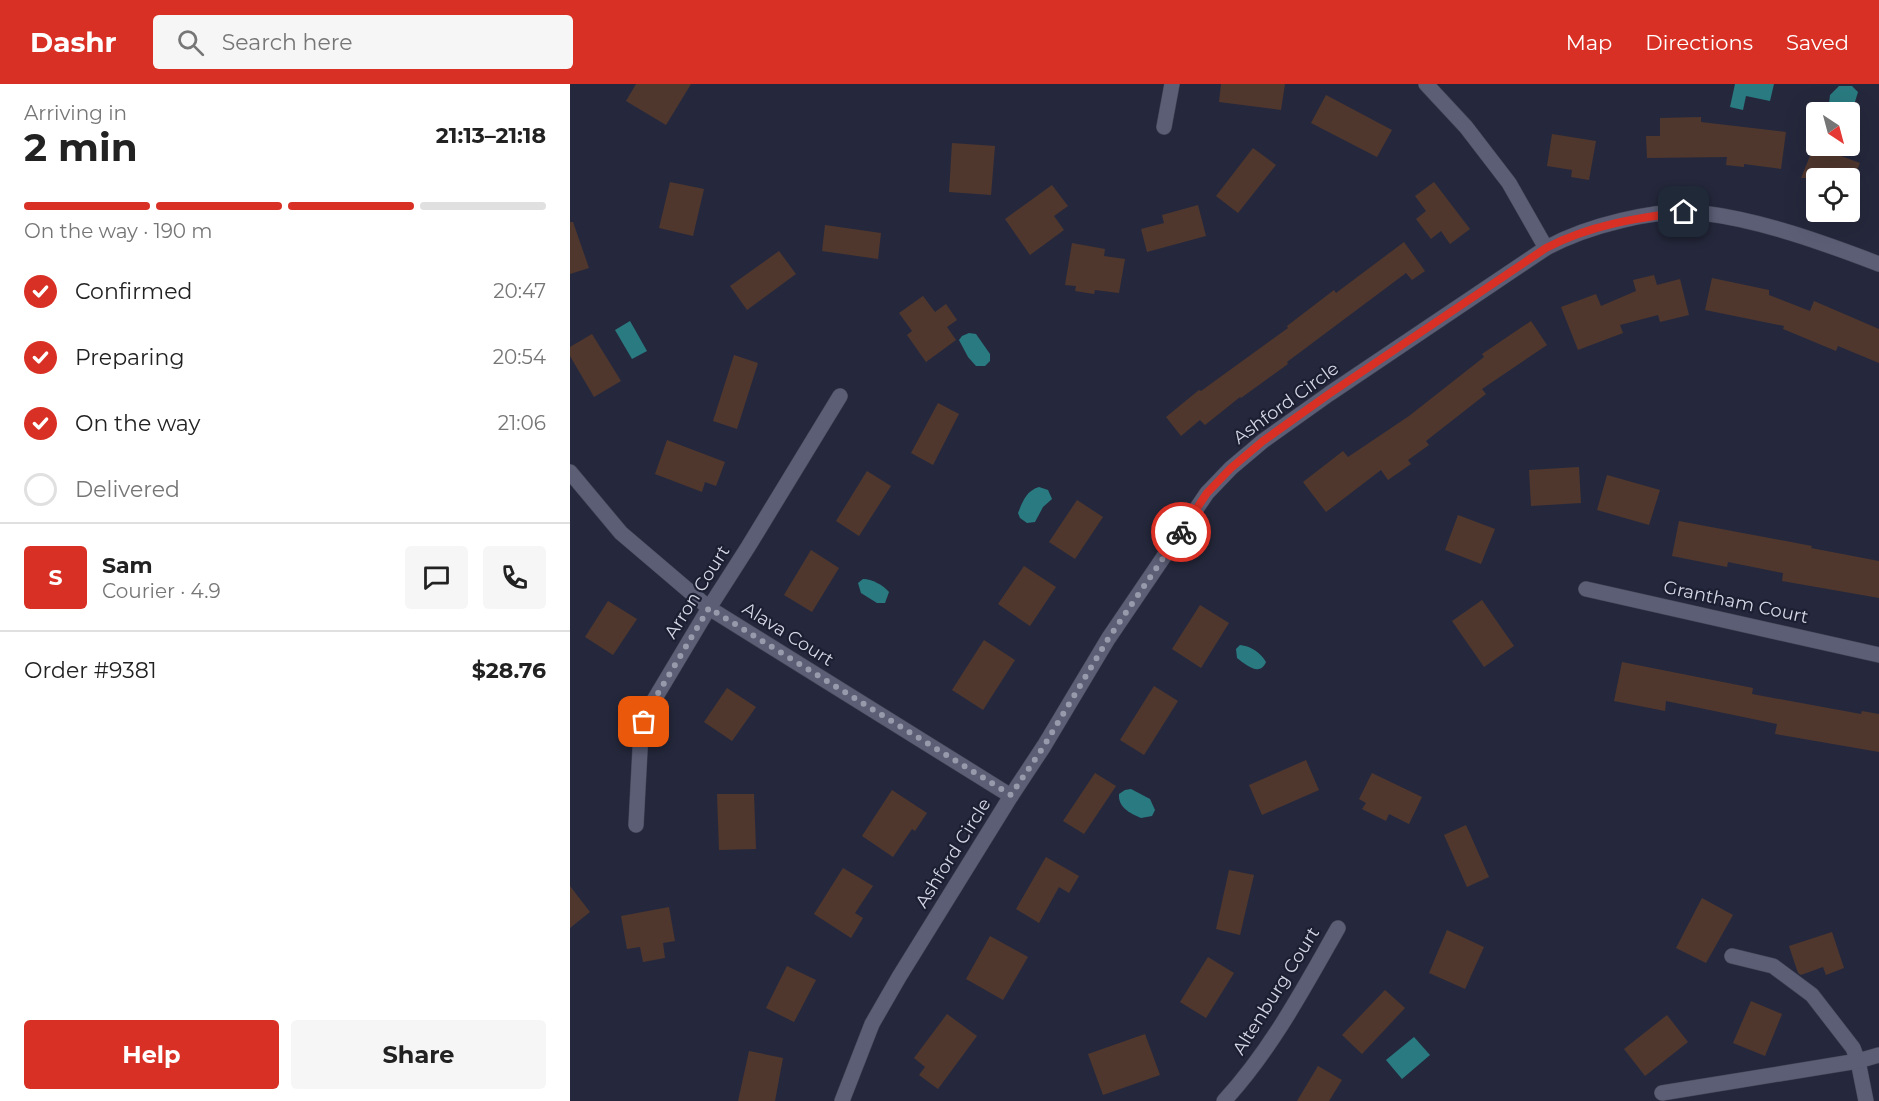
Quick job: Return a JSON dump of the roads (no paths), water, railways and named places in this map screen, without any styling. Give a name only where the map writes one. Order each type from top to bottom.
[{"type":"street","points":[[1164,127],[1172,84]]},
{"type":"street","points":[[1426,84],[1466,128],[1509,183],[1546,248]]},
{"type":"street","name":"Ashford Circle","points":[[842,1101],[872,1024],[899,977],[1011,795],[1044,746],[1108,639],[1207,493],[1231,468],[1263,441],[1546,248],[1567,237],[1615,222],[1684,212],[1702,213],[1744,221],[1795,235],[1879,264]]},
{"type":"street","name":"Arron Court","points":[[636,825],[641,730],[651,705],[840,396]]},
{"type":"street","name":"Alava Court","points":[[570,472],[621,533],[709,608],[1011,795]]},
{"type":"street","name":"Grantham Court","points":[[1586,589],[1879,655]]},
{"type":"street","name":"Altenburg Court","points":[[1224,1101],[1245,1078],[1292,1010],[1338,928]]},
{"type":"street","points":[[1732,956],[1773,966],[1812,995],[1852,1048],[1858,1060],[1866,1101]]},
{"type":"street","points":[[1662,1092],[1879,1055]]}]
